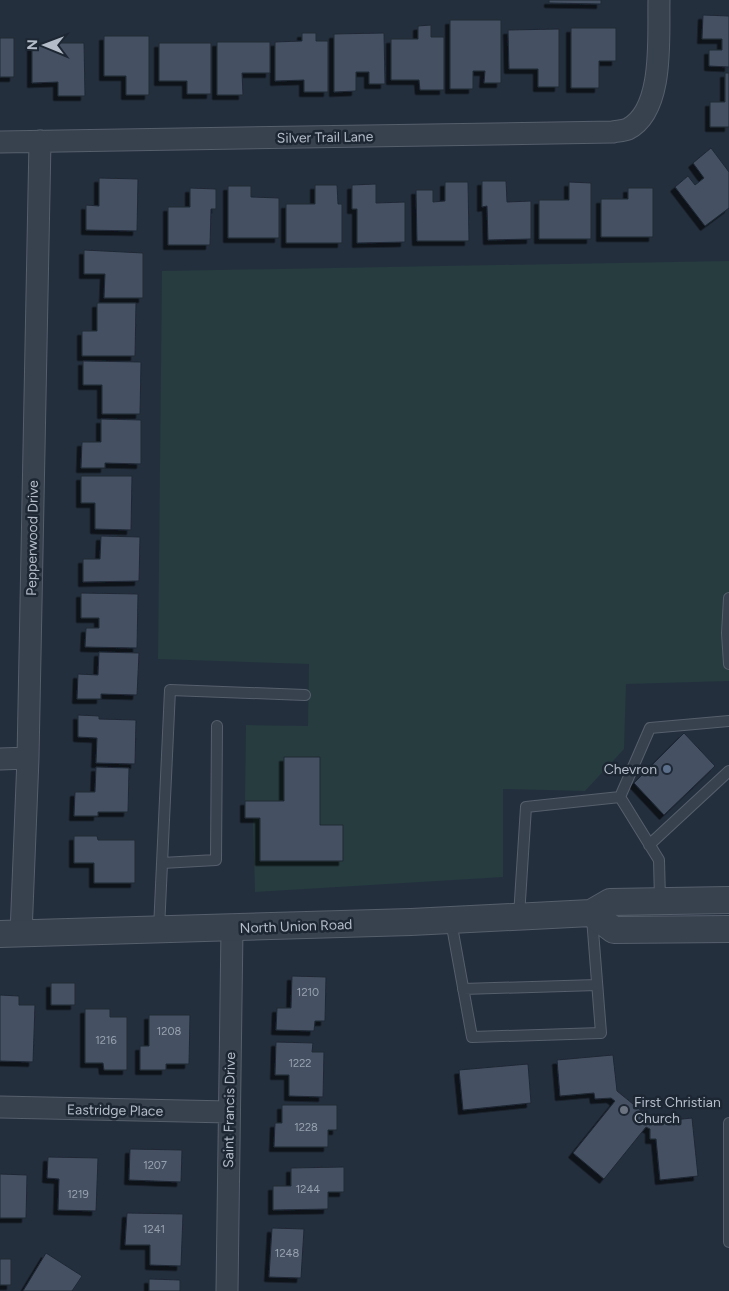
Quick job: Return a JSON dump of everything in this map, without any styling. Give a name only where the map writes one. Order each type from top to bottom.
[{"type":"street","name":"Silver Trail Lane","points":[[0,142],[613,132],[628,129],[644,114],[654,88],[657,71],[659,0]]},
{"type":"street","name":"Pepperwood Drive","points":[[11,934],[28,758],[40,141]]},
{"type":"street","points":[[0,759],[28,758]]},
{"type":"street","name":"North Union Road","points":[[11,934],[518,917],[591,913],[610,902],[729,900]]},
{"type":"street","points":[[591,913],[614,930],[729,928]]},
{"type":"street","name":"Saint Francis Drive","points":[[227,1291],[232,928]]},
{"type":"street","name":"Eastridge Place","points":[[0,1108],[229,1112]]},
{"type":"lane","points":[[729,598],[727,633],[729,664]]},
{"type":"lane","points":[[159,930],[170,690],[305,696]]},
{"type":"lane","points":[[620,797],[650,728],[729,722]]},
{"type":"lane","points":[[162,863],[216,860],[217,726]]},
{"type":"lane","points":[[649,845],[729,771]]},
{"type":"lane","points":[[620,797],[658,860],[660,901]]},
{"type":"lane","points":[[518,917],[526,807],[620,797]]},
{"type":"lane","points":[[451,920],[472,1038],[602,1033],[591,913]]},
{"type":"lane","points":[[463,989],[597,985]]},
{"type":"lane","points":[[729,1123],[729,1242]]},
{"type":"green space","points":[[729,261],[729,681],[626,684],[624,749],[585,791],[503,789],[503,877],[255,892],[253,818],[260,818],[260,861],[343,861],[343,825],[320,825],[320,757],[284,757],[284,801],[245,801],[246,725],[308,726],[309,664],[158,659],[162,271]]},
{"type":"building","points":[[549,0],[601,0],[601,4],[549,3]]},
{"type":"building","points":[[703,15],[729,16],[729,67],[709,66],[709,50],[722,50],[722,39],[702,39]]},
{"type":"building","points":[[450,20],[501,20],[501,83],[484,83],[485,71],[473,71],[473,89],[450,89]]},
{"type":"building","points":[[431,25],[431,37],[444,37],[444,90],[420,90],[419,80],[391,80],[391,39],[418,39],[418,26]]},
{"type":"building","points":[[571,28],[616,28],[616,61],[599,61],[599,88],[571,88]]},
{"type":"building","points":[[559,29],[559,87],[538,87],[538,69],[509,69],[508,30]]},
{"type":"building","points":[[302,33],[316,33],[316,41],[328,41],[328,92],[304,92],[304,80],[275,81],[275,42],[302,41]]},
{"type":"building","points":[[384,33],[385,84],[369,84],[369,72],[356,72],[356,91],[334,92],[334,34]]},
{"type":"building","points":[[104,36],[149,36],[149,95],[126,95],[126,76],[104,76]]},
{"type":"building","points":[[0,38],[14,38],[14,77],[0,77]]},
{"type":"building","points":[[217,42],[270,42],[270,73],[242,73],[243,95],[217,95]]},
{"type":"building","points":[[32,43],[84,43],[85,96],[58,96],[58,82],[32,83]]},
{"type":"building","points":[[159,43],[211,43],[211,94],[187,94],[187,81],[159,81]]},
{"type":"building","points":[[725,73],[729,73],[729,127],[710,127],[710,102],[725,102]]},
{"type":"building","points":[[711,148],[729,172],[729,208],[705,226],[675,187],[688,176],[695,185],[704,178],[693,163]]},
{"type":"building","points":[[99,178],[138,179],[137,231],[86,230],[86,205],[99,206]]},
{"type":"building","points":[[482,181],[506,181],[507,202],[531,201],[531,239],[488,240],[487,206],[482,207]]},
{"type":"building","points":[[445,182],[468,182],[469,241],[417,241],[416,190],[433,190],[433,202],[445,201]]},
{"type":"building","points":[[569,182],[591,183],[591,239],[539,239],[539,200],[569,200]]},
{"type":"building","points":[[376,184],[376,203],[405,202],[405,242],[357,243],[357,209],[352,209],[352,185]]},
{"type":"building","points":[[315,185],[337,185],[338,204],[342,204],[342,243],[286,243],[286,204],[315,204]]},
{"type":"building","points":[[228,186],[251,186],[251,197],[279,198],[279,238],[228,238]]},
{"type":"building","points":[[190,188],[216,189],[216,209],[211,209],[210,245],[168,245],[168,207],[190,207]]},
{"type":"building","points":[[628,188],[653,188],[653,237],[601,237],[601,199],[628,199]]},
{"type":"building","points":[[84,250],[143,253],[143,298],[104,298],[105,274],[84,274]]},
{"type":"building","points":[[97,303],[136,303],[135,356],[82,356],[82,331],[97,331]]},
{"type":"building","points":[[83,361],[141,362],[140,414],[102,414],[102,385],[83,385]]},
{"type":"building","points":[[101,419],[141,420],[141,464],[105,463],[105,468],[81,468],[82,442],[101,442]]},
{"type":"building","points":[[81,476],[132,476],[131,530],[95,529],[95,503],[81,503]]},
{"type":"building","points":[[101,536],[140,537],[139,581],[83,582],[83,559],[100,559]]},
{"type":"building","points":[[81,593],[138,594],[137,648],[85,647],[86,628],[99,628],[99,618],[81,618]]},
{"type":"building","points":[[99,652],[139,653],[137,695],[101,694],[101,699],[77,699],[78,674],[98,675]]},
{"type":"building","points":[[78,715],[99,716],[99,719],[136,720],[135,764],[96,763],[97,738],[78,737]]},
{"type":"building","points":[[684,733],[715,766],[664,815],[634,783]]},
{"type":"building","points":[[284,757],[320,757],[320,825],[343,825],[343,861],[260,861],[260,818],[245,818],[245,801],[284,801]]},
{"type":"building","points":[[96,767],[129,768],[128,812],[98,812],[98,816],[74,816],[75,792],[95,792]]},
{"type":"building","points":[[74,836],[97,836],[98,840],[135,840],[135,883],[94,883],[94,863],[74,863]]},
{"type":"building","points":[[292,976],[326,977],[325,1021],[315,1021],[314,1031],[276,1030],[277,1008],[291,1008]]},
{"type":"building","points":[[51,983],[75,983],[75,1005],[51,1005]]},
{"type":"building","points":[[0,995],[19,996],[19,1005],[35,1005],[33,1062],[0,1061]]},
{"type":"building","points":[[85,1009],[110,1009],[110,1017],[127,1017],[127,1070],[104,1070],[103,1063],[85,1063]]},
{"type":"building","points":[[149,1015],[190,1015],[189,1064],[166,1064],[166,1070],[140,1070],[140,1046],[149,1046]]},
{"type":"building","points":[[276,1042],[313,1043],[312,1052],[324,1052],[323,1097],[289,1096],[289,1075],[275,1075]]},
{"type":"building","name":"First Christian Church","points":[[613,1055],[617,1091],[655,1122],[692,1118],[698,1176],[660,1180],[656,1139],[650,1139],[650,1129],[646,1127],[604,1179],[573,1153],[615,1101],[611,1098],[595,1099],[594,1093],[560,1096],[557,1060]]},
{"type":"building","points":[[528,1064],[531,1103],[463,1110],[459,1070]]},
{"type":"building","points":[[282,1105],[337,1105],[337,1130],[328,1130],[328,1147],[274,1147],[275,1123],[282,1123]]},
{"type":"building","points":[[130,1149],[182,1150],[181,1182],[129,1180]]},
{"type":"building","points":[[48,1157],[98,1158],[96,1211],[58,1210],[59,1179],[47,1178]]},
{"type":"building","points":[[344,1167],[344,1192],[328,1192],[328,1209],[273,1210],[273,1186],[291,1186],[291,1168]]},
{"type":"building","points":[[0,1174],[27,1175],[26,1218],[0,1218]]},
{"type":"building","points":[[127,1213],[183,1214],[181,1266],[150,1265],[150,1245],[125,1245]]},
{"type":"building","points":[[272,1228],[304,1229],[301,1278],[269,1277]]},
{"type":"building","points":[[46,1253],[82,1276],[72,1291],[23,1291]]},
{"type":"building","points":[[0,1259],[11,1259],[11,1285],[0,1285]]},
{"type":"building","points":[[149,1279],[180,1280],[180,1291],[149,1291]]},
{"type":"place","name":"Chevron","points":[[667,769]]},
{"type":"place","name":"First Christian Church","points":[[624,1110]]}]
